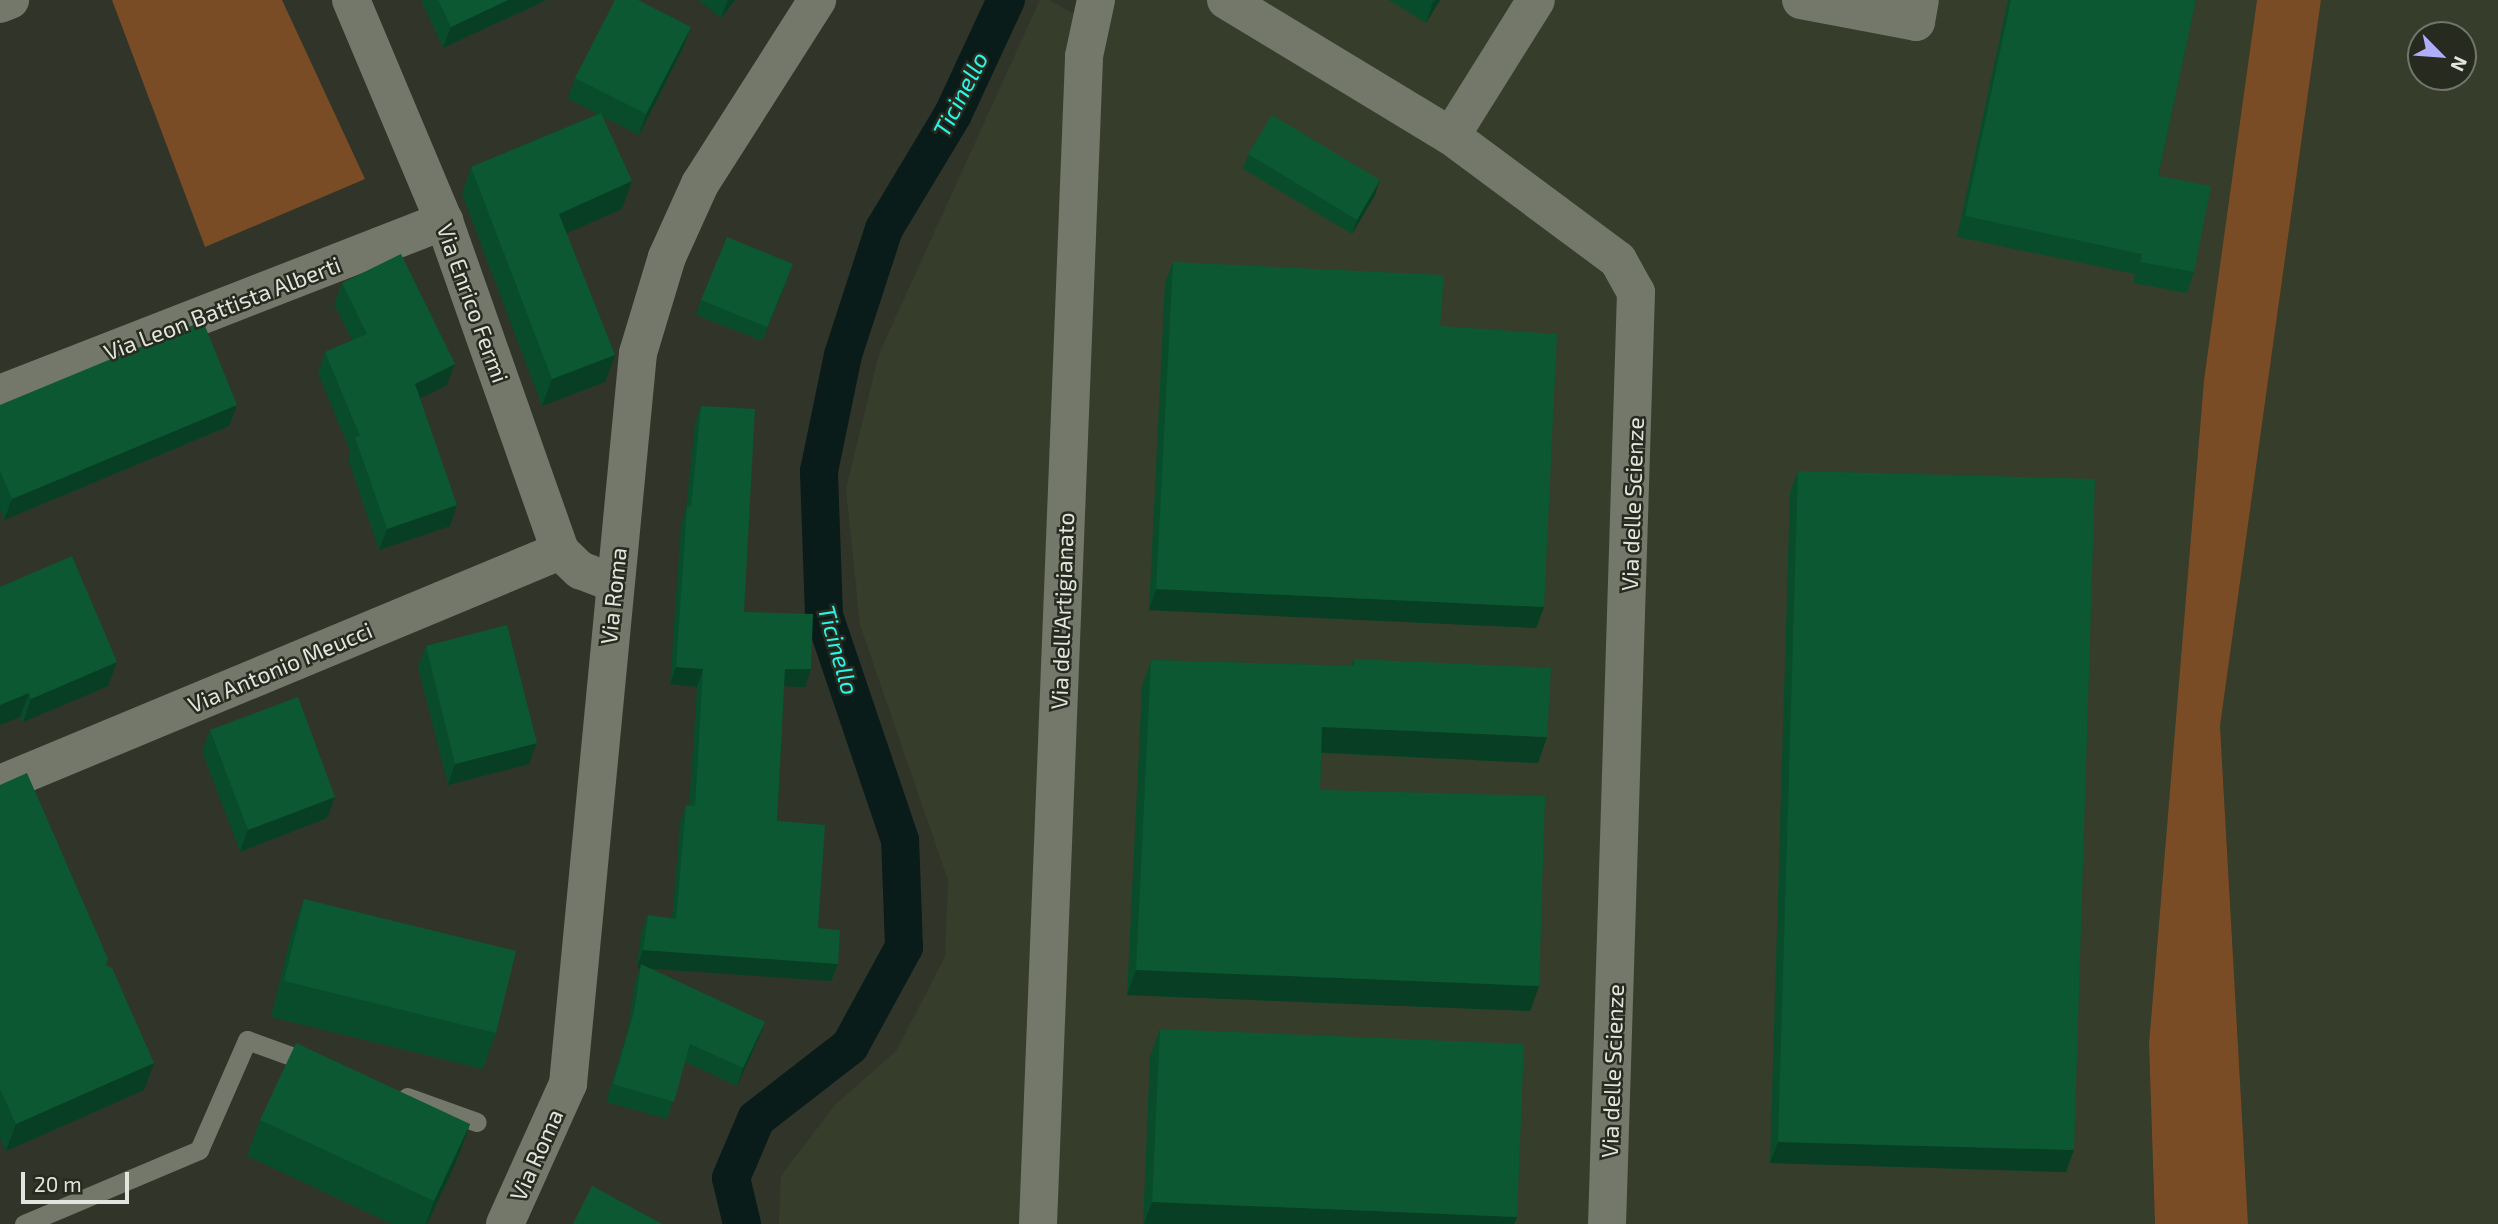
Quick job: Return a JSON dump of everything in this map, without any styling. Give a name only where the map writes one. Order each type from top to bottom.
[{"type":"street","points":[[0,4],[10,0]]},
{"type":"street","name":"Via Enrico Fermi","points":[[351,0],[444,221],[560,551]]},
{"type":"street","name":"Via Roma","points":[[505,1224],[568,1084],[638,352],[667,257],[700,184],[817,0]]},
{"type":"street","name":"Via dell'Artigianato","points":[[1038,1224],[1084,56],[1096,0]]},
{"type":"street","name":"Via delle Scienze","points":[[1226,0],[1451,136],[1618,260],[1636,292],[1639,322],[1607,1224]]},
{"type":"street","points":[[1451,136],[1536,0]]},
{"type":"street","points":[[1801,0],[1916,22],[1920,0]]},
{"type":"street","name":"Via Leon Battista Alberti","points":[[0,394],[444,221]]},
{"type":"street","points":[[560,551],[580,570],[614,583]]},
{"type":"street","name":"Via Antonio Meucci","points":[[0,784],[560,551]]},
{"type":"lane","points":[[23,1224],[199,1150],[247,1040],[337,1072]]},
{"type":"lane","points":[[387,1090],[477,1122]]},
{"type":"shaded area","points":[[112,0],[282,0],[365,179],[205,247]]},
{"type":"shaded area","points":[[1040,0],[1049,0],[1097,26],[1111,0],[2257,0],[2204,380],[2149,1044],[2155,1224],[779,1224],[781,1176],[835,1105],[896,1051],[945,957],[948,880],[860,625],[846,489],[879,354]]},
{"type":"shaded area","points":[[2257,0],[2321,0],[2220,726],[2248,1224],[2155,1224],[2149,1044],[2204,380]]},
{"type":"shaded area","points":[[2321,0],[2498,0],[2498,1224],[2248,1224],[2220,726]]},
{"type":"building","points":[[438,0],[508,0],[451,27]]},
{"type":"building","points":[[615,0],[638,0],[691,27],[646,114],[575,78]]},
{"type":"building","points":[[2011,0],[2196,0],[2158,176],[2211,186],[2194,272],[2140,262],[2142,254],[1965,216]]},
{"type":"building","points":[[601,113],[632,181],[559,214],[615,355],[552,379],[471,167]]},
{"type":"building","points":[[1272,115],[1380,180],[1357,220],[1248,154]]},
{"type":"building","points":[[727,237],[793,264],[767,327],[701,300]]},
{"type":"building","points":[[401,254],[455,364],[415,384],[457,505],[387,529],[355,437],[360,436],[325,352],[367,334],[342,283]]},
{"type":"building","points":[[1173,262],[1444,275],[1440,326],[1557,334],[1544,607],[1156,589]]},
{"type":"building","points":[[203,321],[237,405],[12,499],[0,471],[0,405]]},
{"type":"building","points":[[701,406],[755,409],[744,612],[813,614],[811,669],[785,669],[777,821],[825,825],[818,928],[840,930],[838,964],[643,950],[648,915],[676,919],[686,805],[695,806],[703,669],[676,667],[687,506],[691,507]]},
{"type":"building","points":[[1798,471],[2095,479],[2074,1150],[1778,1142]]},
{"type":"building","points":[[72,556],[117,662],[31,699],[29,693],[0,705],[0,587]]},
{"type":"building","points":[[507,625],[537,743],[455,764],[426,646]]},
{"type":"building","points":[[1354,659],[1551,668],[1547,737],[1322,727],[1320,790],[1545,796],[1539,986],[1136,970],[1151,660],[1354,666]]},
{"type":"building","points":[[298,697],[335,797],[248,830],[210,730]]},
{"type":"building","points":[[27,773],[108,959],[106,965],[112,968],[154,1063],[16,1124],[0,1089],[0,785]]},
{"type":"building","points":[[304,899],[516,951],[496,1033],[284,981]]},
{"type":"building","points":[[641,964],[765,1022],[743,1068],[690,1044],[674,1102],[613,1084],[634,1012]]},
{"type":"building","points":[[1160,1029],[1524,1044],[1517,1217],[1152,1202]]},
{"type":"building","points":[[296,1043],[470,1124],[434,1201],[260,1120]]},
{"type":"building","points":[[592,1186],[662,1224],[573,1224]]},
{"type":"waterway","name":"Ticinello","points":[[742,1224],[731,1178],[756,1119],[850,1046],[904,947],[900,840],[824,616],[819,471],[843,355],[884,229],[953,114],[1006,0]]}]
